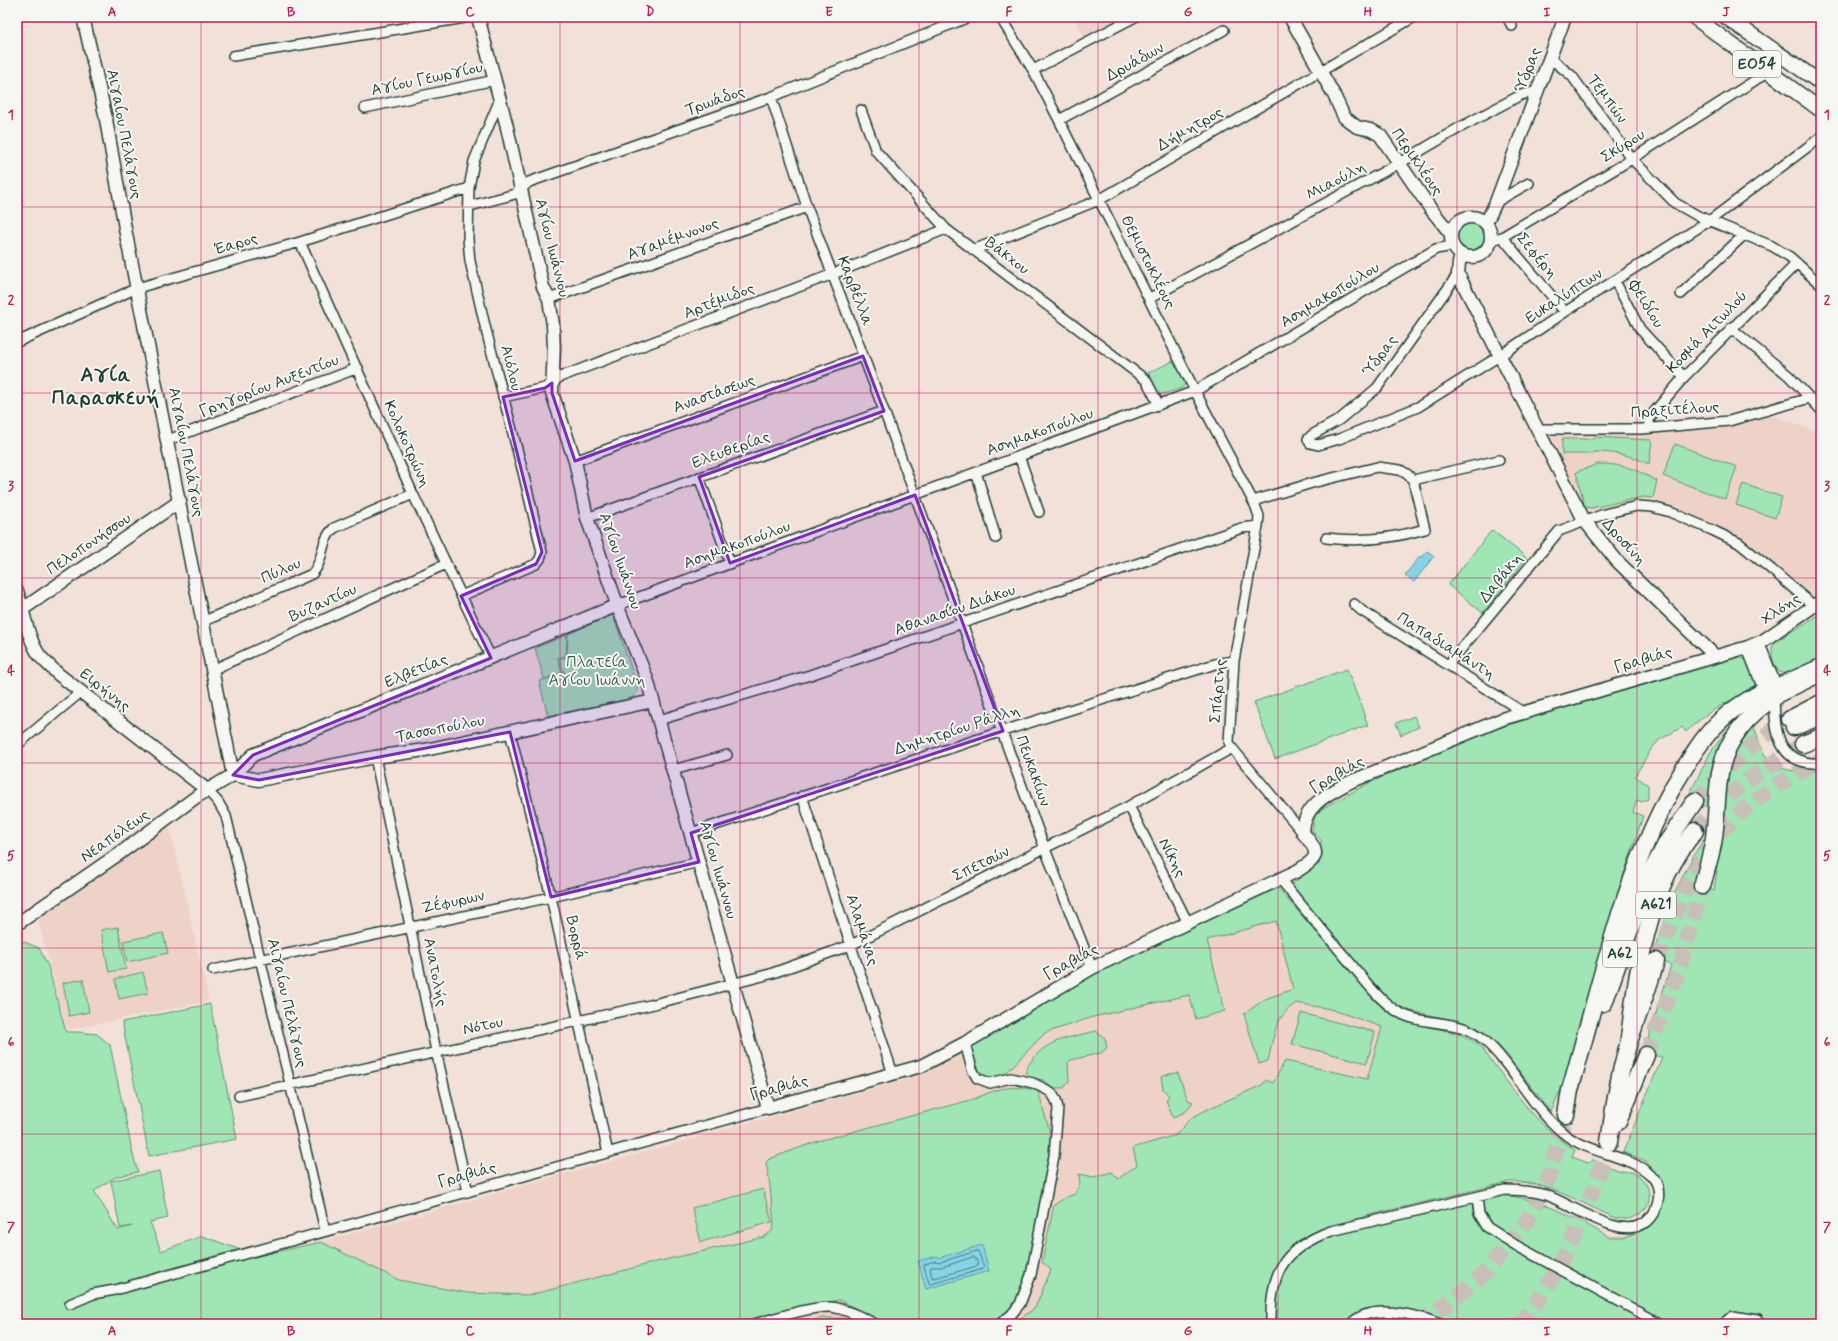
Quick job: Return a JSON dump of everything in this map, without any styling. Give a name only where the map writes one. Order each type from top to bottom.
[{"type":"highway","points":[[1702,886],[1713,844],[1720,773],[1725,755],[1732,739],[1742,725],[1772,691]]},
{"type":"highway","name":"Α62","points":[[1695,801],[1667,842],[1648,878],[1622,948],[1566,1116],[1570,1090],[1612,937],[1630,882],[1652,828],[1679,777],[1707,734],[1732,711],[1772,691]]},
{"type":"highway","points":[[1821,702],[1792,723],[1821,716]]},
{"type":"highway","points":[[1803,744],[1821,736]]},
{"type":"highway","name":"Α621","points":[[1628,1046],[1635,987],[1654,911],[1671,867],[1682,848],[1695,831]]},
{"type":"highway","name":"Α62","points":[[1646,1055],[1609,1142],[1618,1084],[1628,1046],[1648,991],[1656,960]]},
{"type":"main road","name":"ΕΟ54","points":[[1694,17],[1821,110]]},
{"type":"main road","name":"ΕΟ54","points":[[1729,18],[1821,83]]},
{"type":"street","name":"Αιγαίου Πελάγους","points":[[84,17],[105,114],[137,288],[233,775]]},
{"type":"street","points":[[233,56],[471,17]]},
{"type":"street","name":"Αγίου Ιωάννου","points":[[478,17],[500,99],[543,287],[549,299],[554,348],[552,393],[575,461],[587,518],[618,605],[647,679],[768,1108]]},
{"type":"street","name":"Τρωάδος","points":[[470,206],[515,194],[529,182],[771,97],[969,17]]},
{"type":"street","name":"Θεμιστοκλέους","points":[[1000,17],[1033,70],[1150,298],[1195,391],[1254,502],[1258,516],[1258,526]]},
{"type":"street","points":[[1033,70],[1135,17]]},
{"type":"street","name":"Περικλέους","points":[[1290,17],[1319,71],[1334,95],[1344,117],[1349,123],[1357,127],[1371,130],[1380,135],[1398,164],[1451,234]]},
{"type":"street","name":"Δήμητρος","points":[[973,250],[1099,200],[1414,17]]},
{"type":"street","points":[[1507,17],[1512,26]]},
{"type":"street","name":"Ύδρας","points":[[1486,224],[1496,202],[1565,17]]},
{"type":"street","name":"Δρυάδων","points":[[1059,120],[1224,30]]},
{"type":"street","name":"Τεμπών","points":[[1550,58],[1577,82],[1632,159],[1675,203],[1709,221],[1772,246],[1797,262],[1821,285]]},
{"type":"street","name":"Σκύρου","points":[[1497,238],[1632,159],[1768,72]]},
{"type":"street","name":"Αγίου Γεωργίου","points":[[365,108],[495,80]]},
{"type":"street","name":"Μιαούλη","points":[[1150,298],[1398,164],[1459,128],[1521,95],[1537,91]]},
{"type":"street","name":"Καρβέλλα","points":[[771,97],[807,207],[915,495]]},
{"type":"street","name":"Αιόλου","points":[[461,596],[536,564],[540,559],[542,552],[470,261],[468,239],[470,206],[469,188],[474,161],[500,99]]},
{"type":"street","name":"Βάκχου","points":[[861,110],[876,151],[946,229],[1146,380],[1159,405]]},
{"type":"street","name":"Ευκαλύπτων","points":[[1308,439],[1310,443],[1318,445],[1339,439],[1418,407],[1501,356],[1564,312],[1709,221],[1821,137]]},
{"type":"street","points":[[1496,202],[1529,183]]},
{"type":"street","name":"Έαρος","points":[[17,342],[137,288],[300,242],[469,188]]},
{"type":"street","name":"Αγαμέμνονος","points":[[549,299],[807,207]]},
{"type":"street","points":[[1457,250],[1466,257],[1478,256],[1487,250],[1497,238],[1491,234],[1486,224],[1480,219],[1473,217],[1458,221],[1451,234],[1457,250],[1458,274],[1538,429]]},
{"type":"street","name":"Αρτέμιδος","points":[[503,397],[545,388],[560,377],[833,274],[946,229]]},
{"type":"street","points":[[1681,294],[1744,235]]},
{"type":"street","name":"Σεφέρη","points":[[1497,238],[1564,312]]},
{"type":"street","name":"Κολοκοτρώνη","points":[[300,242],[358,368],[413,494],[491,658]]},
{"type":"street","name":"Ασημακοπούλου","points":[[618,605],[1195,391],[1436,249],[1457,250]]},
{"type":"street","name":"Κοσμά Αιτωλού","points":[[1648,428],[1650,418],[1684,377],[1797,262]]},
{"type":"street","name":"Ύδρας","points":[[1308,439],[1312,435],[1339,420],[1377,388],[1458,274]]},
{"type":"street","name":"Φειδίου","points":[[1615,281],[1640,329],[1684,377]]},
{"type":"street","points":[[1731,328],[1789,376],[1821,410]]},
{"type":"street","name":"Αναστάσεως","points":[[575,461],[863,356]]},
{"type":"street","name":"Γρηγορίου Αυξεντίου","points":[[168,440],[358,368]]},
{"type":"street","name":"Πραξιτέλους","points":[[1538,429],[1648,428],[1729,421],[1810,398]]},
{"type":"street","name":"Ελευθερίας","points":[[587,518],[884,411]]},
{"type":"street","name":"Δροσίνη","points":[[1538,429],[1584,520],[1617,560],[1715,656]]},
{"type":"street","points":[[1019,456],[1039,512]]},
{"type":"street","points":[[1413,480],[1498,460]]},
{"type":"street","points":[[1254,502],[1312,483],[1377,467],[1400,470],[1413,480],[1425,529],[1406,535],[1372,540],[1326,538]]},
{"type":"street","points":[[976,472],[996,538]]},
{"type":"street","points":[[699,477],[730,563]]},
{"type":"street","name":"Πύλου","points":[[202,622],[312,574],[318,566],[324,540],[334,528],[413,494]]},
{"type":"street","name":"Πευκακίων","points":[[915,495],[1045,848],[1092,968]]},
{"type":"street","name":"Πελοπονήσσου","points":[[20,611],[180,502]]},
{"type":"street","name":"Δαβάκη","points":[[1448,665],[1559,531],[1584,520],[1637,506],[1652,507],[1670,512],[1739,543],[1817,604]]},
{"type":"street","name":"Αθανασίου Διάκου","points":[[659,720],[810,675],[1242,528],[1258,526]]},
{"type":"street","name":"Σπάρτης","points":[[1232,748],[1229,738],[1234,661],[1258,526]]},
{"type":"street","name":"Βυζαντίου","points":[[212,670],[446,564]]},
{"type":"street","name":"Ειρήνης","points":[[17,591],[20,611],[40,655],[58,674],[207,790]]},
{"type":"street","name":"Παπαδιαμάντη","points":[[1354,604],[1362,611],[1523,712]]},
{"type":"street","name":"Χλόης","points":[[1753,645],[1817,604]]},
{"type":"street","name":"Ελβετίας","points":[[233,775],[253,754],[618,605]]},
{"type":"street","points":[[1753,645],[1772,691],[1777,736],[1784,750],[1795,759],[1803,762],[1821,763]]},
{"type":"street","name":"Γραβιάς","points":[[70,1304],[93,1294],[115,1290],[325,1230],[468,1192],[920,1066],[965,1043],[1092,968],[1281,880],[1306,866],[1314,857],[1315,847],[1303,833],[1303,824],[1309,811],[1328,795],[1343,786],[1472,730],[1523,712],[1753,645]]},
{"type":"street","name":"Δημητρίου Ράλλη","points":[[691,833],[1003,731],[1215,664],[1234,661]]},
{"type":"street","points":[[1772,691],[1821,665]]},
{"type":"street","points":[[1772,691],[1821,675]]},
{"type":"street","points":[[17,745],[81,692]]},
{"type":"street","name":"Τασσοπούλου","points":[[233,775],[259,780],[375,757],[425,750],[653,701]]},
{"type":"street","name":"Βορρά","points":[[510,732],[551,897],[608,1153]]},
{"type":"street","points":[[1232,748],[1303,833]]},
{"type":"street","name":"Σπετσών","points":[[733,984],[770,974],[851,945],[1129,806],[1232,748]]},
{"type":"street","points":[[677,769],[727,755]]},
{"type":"street","name":"Ανατολής","points":[[375,757],[436,1051],[468,1192]]},
{"type":"street","name":"Νεαπόλεως","points":[[17,924],[207,790],[233,775]]},
{"type":"street","name":"Αιγαίου Πελάγους","points":[[207,790],[218,802],[226,816],[325,1230]]},
{"type":"street","name":"Αλαμάνας","points":[[802,796],[893,1074]]},
{"type":"street","name":"Νίκης","points":[[1129,806],[1188,923]]},
{"type":"street","name":"Ζέφυρων","points":[[213,970],[411,926],[551,897],[699,862]]},
{"type":"street","points":[[1271,1324],[1272,1293],[1282,1263],[1295,1250],[1315,1236],[1505,1190],[1536,1192],[1554,1198],[1608,1224],[1631,1228],[1641,1226],[1650,1219],[1657,1205],[1659,1193],[1657,1183],[1644,1169],[1577,1142],[1557,1128],[1539,1110],[1493,1049],[1475,1033],[1465,1029],[1409,1016],[1391,1007],[1366,982],[1281,880]]},
{"type":"street","name":"Νότου","points":[[239,1096],[436,1051],[579,1021],[733,984]]},
{"type":"street","points":[[965,1043],[972,1069],[977,1078],[990,1083],[1011,1078],[1038,1085],[1050,1092],[1056,1100],[1058,1108],[1054,1156],[1031,1275],[1020,1304],[1011,1315],[1000,1324]]},
{"type":"street","points":[[1477,1197],[1479,1214],[1487,1227],[1517,1246],[1661,1324]]},
{"type":"street","points":[[755,1324],[798,1312],[830,1307],[859,1316],[875,1324]]},
{"type":"street","points":[[1351,1324],[1363,1315],[1377,1312],[1415,1316],[1441,1324]]},
{"type":"street","points":[[1724,1324],[1733,1316],[1757,1320],[1760,1324]]},
{"type":"highlighted area","points":[[863,356],[884,411],[699,477],[730,563],[915,495],[1003,731],[691,833],[699,862],[551,897],[510,732],[259,780],[233,775],[253,755],[491,658],[461,596],[536,564],[542,552],[503,397],[545,388],[552,383],[552,393],[575,461]]},
{"type":"shaded area","points":[[1074,17],[1126,17],[1084,37]]},
{"type":"shaded area","points":[[1768,414],[1821,433],[1821,591],[1813,596],[1765,556],[1741,539],[1691,514],[1659,503],[1645,501],[1591,511],[1587,510],[1581,502],[1548,438],[1550,432],[1661,433],[1712,429],[1728,427]]},
{"type":"shaded area","points":[[169,824],[209,1001],[67,1030],[37,916],[91,881]]},
{"type":"shaded area","points":[[1276,887],[1335,956],[1384,1007],[1394,1066],[1053,1324],[219,1324],[258,1256],[296,1249],[902,1080],[924,1072],[963,1052],[1009,1020]]},
{"type":"green space","points":[[1471,222],[1482,226],[1486,237],[1482,248],[1471,252],[1460,248],[1456,237],[1460,226]]},
{"type":"green space","points":[[1173,361],[1186,382],[1182,388],[1160,395],[1152,385],[1148,373]]},
{"type":"green space","points":[[1594,437],[1652,440],[1649,464],[1629,456],[1615,453],[1593,452],[1593,454],[1562,454],[1562,439],[1593,439]]},
{"type":"green space","points":[[1675,444],[1737,467],[1725,499],[1663,476]]},
{"type":"green space","points":[[1598,464],[1629,468],[1657,481],[1653,498],[1643,497],[1591,508],[1585,507],[1576,472]]},
{"type":"green space","points":[[1743,484],[1782,497],[1775,518],[1736,505]]},
{"type":"green space","points":[[1492,530],[1527,558],[1483,613],[1448,585]]},
{"type":"green space","points":[[1821,613],[1821,658],[1786,674],[1779,672],[1772,658],[1774,643]]},
{"type":"green space","name":"Πλατεία Αγίου Ιωάννη","points":[[613,615],[638,688],[638,692],[632,698],[548,716],[539,681],[565,674],[559,659],[567,657],[568,634]]},
{"type":"green space","points":[[567,635],[566,656],[557,658],[563,673],[544,679],[535,648]]},
{"type":"green space","points":[[1739,657],[1743,658],[1752,669],[1755,679],[1755,688],[1711,712],[1694,724],[1686,732],[1682,727],[1659,740],[1650,751],[1635,776],[1648,785],[1648,799],[1642,802],[1637,800],[1633,812],[1643,816],[1612,911],[1565,1081],[1551,1112],[1502,1049],[1483,1031],[1457,1021],[1411,1011],[1394,1004],[1368,977],[1291,887],[1293,883],[1319,864],[1321,840],[1312,831],[1315,816],[1323,808],[1369,783],[1491,730]]},
{"type":"green space","points":[[1347,669],[1368,725],[1275,759],[1254,702]]},
{"type":"green space","points":[[1414,716],[1419,727],[1401,735],[1396,723]]},
{"type":"green space","points":[[1750,721],[1756,731],[1762,750],[1767,758],[1773,763],[1788,770],[1821,770],[1821,1324],[1013,1324],[1035,1308],[1051,1270],[1042,1262],[1054,1205],[1066,1197],[1075,1194],[1080,1183],[1079,1174],[1094,1177],[1112,1172],[1118,1179],[1137,1165],[1133,1148],[1176,1135],[1191,1118],[1262,1085],[1266,1080],[1273,1083],[1285,1061],[1367,1079],[1382,1027],[1330,1009],[1296,1003],[1283,1015],[1279,1021],[1268,1061],[1259,1064],[1244,1014],[1265,999],[1293,989],[1276,921],[1207,940],[1225,1011],[1196,1019],[1189,995],[1093,1017],[1045,1033],[1005,1074],[996,1079],[986,1079],[981,1075],[970,1046],[1051,994],[1276,886],[1388,1011],[1398,1018],[1408,1022],[1458,1034],[1478,1044],[1534,1115],[1560,1140],[1575,1150],[1572,1157],[1588,1163],[1593,1160],[1617,1170],[1635,1174],[1640,1177],[1648,1187],[1649,1193],[1648,1205],[1640,1214],[1632,1218],[1623,1219],[1616,1218],[1550,1189],[1523,1182],[1509,1182],[1370,1215],[1321,1229],[1298,1244],[1500,1195],[1543,1204],[1571,1216],[1610,1237],[1624,1237],[1635,1233],[1644,1227],[1657,1200],[1651,1172],[1654,1171],[1646,1161],[1623,1152],[1662,1058],[1644,1052],[1671,965],[1653,959],[1661,927],[1673,897],[1679,883],[1703,840],[1706,850],[1701,887],[1714,890],[1717,870],[1715,866],[1714,795]]},
{"type":"green space","points":[[1726,731],[1728,733],[1709,810],[1690,793],[1710,753]]},
{"type":"green space","points":[[118,927],[126,969],[109,972],[101,930]]},
{"type":"green space","points":[[163,933],[168,953],[127,962],[123,941]]},
{"type":"green space","points":[[17,939],[39,948],[48,966],[66,1032],[97,1034],[110,1045],[133,1155],[138,1172],[115,1177],[94,1191],[118,1230],[132,1226],[120,1228],[111,1181],[159,1171],[168,1218],[150,1222],[161,1251],[202,1236],[258,1256],[321,1242],[399,1280],[467,1293],[530,1295],[656,1262],[764,1237],[772,1231],[774,1224],[766,1163],[769,1159],[818,1141],[974,1099],[990,1092],[1005,1088],[1020,1088],[1038,1091],[1053,1143],[1044,1196],[1022,1290],[1016,1302],[1009,1311],[987,1324],[884,1324],[839,1300],[725,1324],[17,1324]]},
{"type":"green space","points":[[143,972],[148,993],[119,999],[115,979]]},
{"type":"green space","points":[[83,979],[89,1012],[69,1016],[63,983]]},
{"type":"green space","points":[[210,1004],[237,1139],[149,1156],[122,1022]]},
{"type":"green space","points":[[1301,1013],[1375,1032],[1367,1063],[1292,1044]]},
{"type":"green space","points":[[1096,1031],[1105,1038],[1107,1048],[1101,1053],[1071,1060],[1068,1063],[1069,1081],[1064,1088],[1054,1088],[1043,1080],[1026,1077],[1026,1070],[1029,1064],[1045,1047],[1070,1037]]},
{"type":"green space","points":[[1178,1073],[1188,1100],[1193,1102],[1186,1111],[1173,1118],[1166,1100],[1169,1096],[1163,1089],[1161,1077]]},
{"type":"green space","points":[[763,1189],[772,1222],[701,1242],[692,1208]]},
{"type":"green space","points":[[822,1318],[842,1318],[864,1324],[809,1324],[808,1322]]},
{"type":"water","points":[[1427,551],[1434,556],[1414,582],[1405,575],[1420,556],[1422,558]]},
{"type":"water","points":[[982,1245],[989,1271],[926,1289],[918,1261],[937,1256],[938,1258]]},
{"type":"tunnel","points":[[1695,801],[1749,747],[1790,719]]},
{"type":"tunnel","points":[[1695,831],[1720,804],[1746,781],[1803,744]]},
{"type":"tunnel","points":[[1656,961],[1689,881],[1697,866],[1716,838],[1727,825],[1751,803],[1821,760]]},
{"type":"tunnel","points":[[1646,1055],[1679,970],[1702,886]]},
{"type":"tunnel","points":[[1418,1324],[1459,1295],[1485,1273],[1528,1219],[1548,1179],[1566,1115]]},
{"type":"tunnel","points":[[1518,1324],[1531,1310],[1542,1294],[1569,1246],[1588,1203],[1609,1142]]},
{"type":"district","name":"Αγία Παρασκευή","points":[[106,386]]}]
